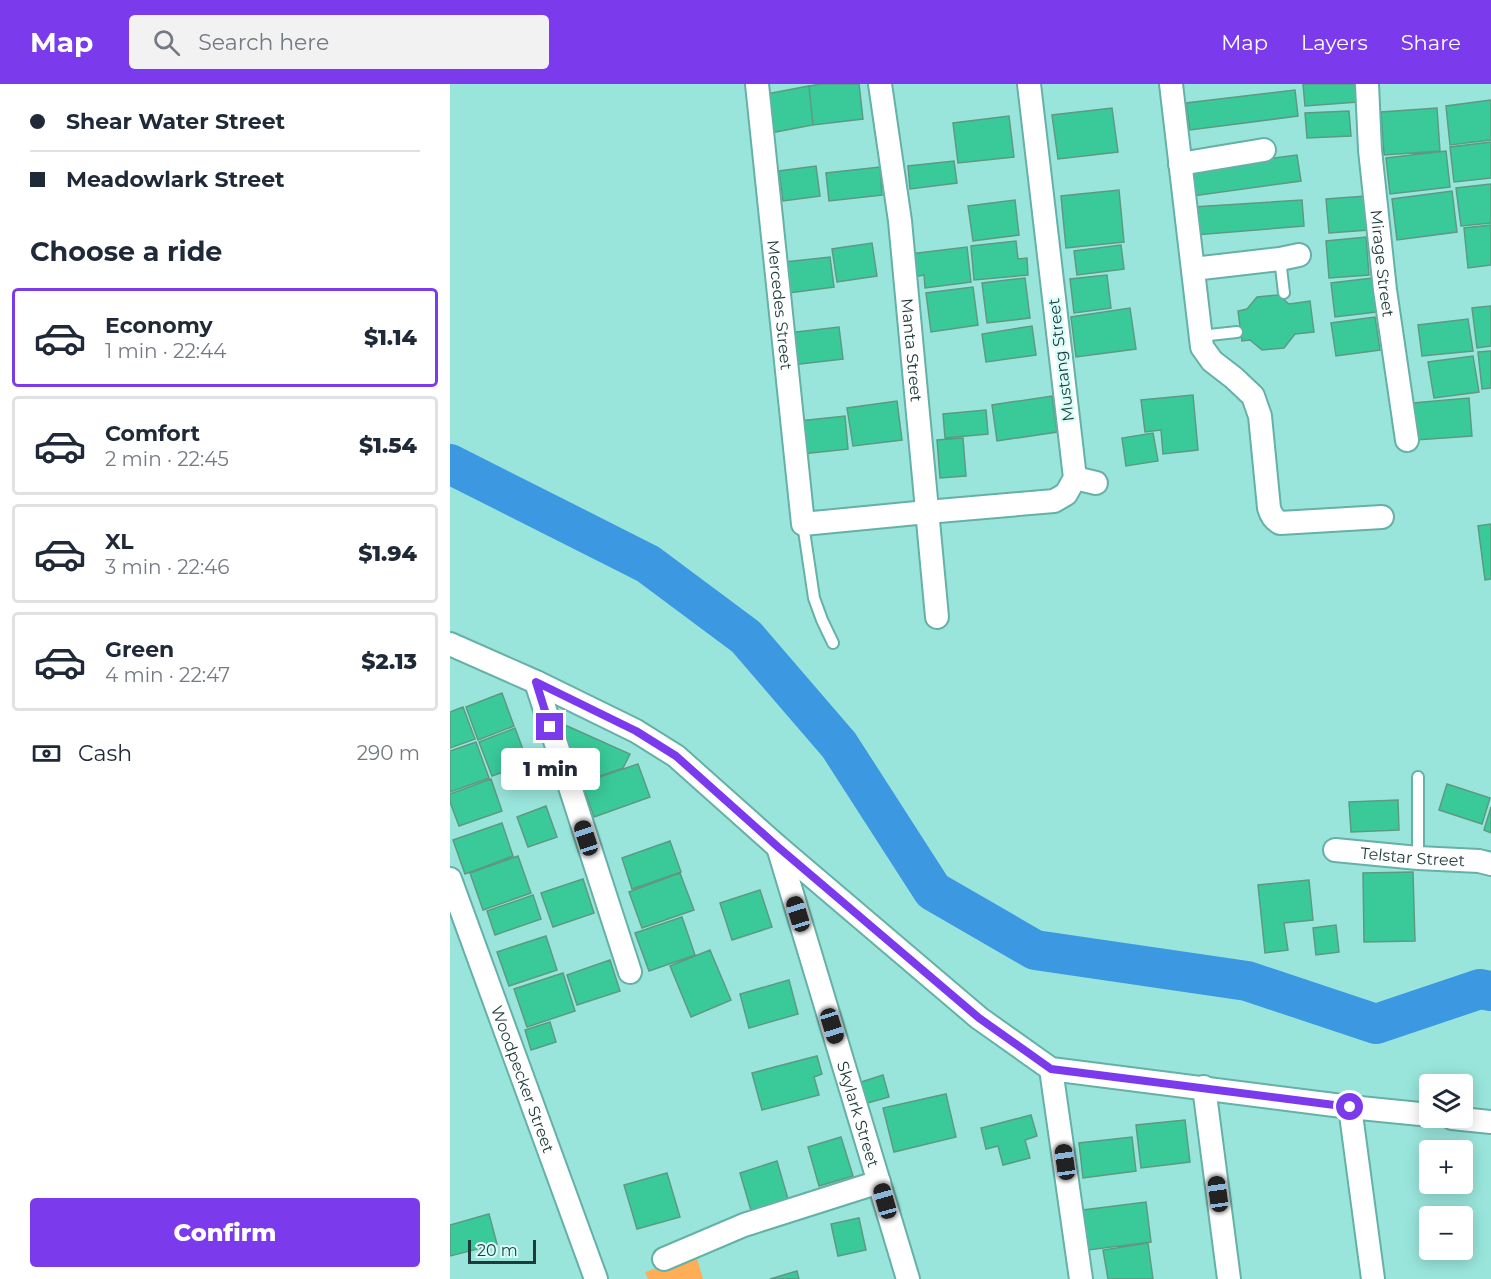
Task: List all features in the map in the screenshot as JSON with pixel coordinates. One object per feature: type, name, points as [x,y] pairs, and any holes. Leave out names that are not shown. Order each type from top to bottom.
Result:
[{"type":"street","name":"Mercedes Street","points":[[757,84],[802,524]]},
{"type":"street","name":"Manta Street","points":[[880,84],[900,221],[937,617]]},
{"type":"street","name":"Mustang Street","points":[[802,524],[1054,501],[1085,480],[1029,84]]},
{"type":"street","points":[[1171,84],[1200,336],[1203,347],[1212,361],[1253,396],[1260,416],[1271,515],[1280,523],[1382,517]]},
{"type":"street","name":"Mirage Street","points":[[1366,84],[1383,278],[1407,440]]},
{"type":"street","points":[[1180,164],[1264,150]]},
{"type":"street","points":[[1192,269],[1290,257]]},
{"type":"street","points":[[450,644],[536,682],[636,731],[676,756],[778,847],[979,1018],[1051,1069],[1419,1114]]},
{"type":"street","points":[[536,682],[630,972]]},
{"type":"street","name":"Skylark Street","points":[[778,847],[908,1279]]},
{"type":"street","name":"Telstar Street","points":[[1335,850],[1479,861],[1491,864]]},
{"type":"street","name":"Woodpecker Street","points":[[450,879],[596,1279]]},
{"type":"street","points":[[1051,1069],[1081,1279]]},
{"type":"street","points":[[1204,1087],[1229,1279]]},
{"type":"street","points":[[1350,1107],[1373,1279]]},
{"type":"street","points":[[1473,1120],[1491,1122]]},
{"type":"street","points":[[664,1259],[744,1225],[879,1182]]},
{"type":"lane","points":[[1284,293],[1290,257]]},
{"type":"lane","points":[[1200,336],[1237,332]]},
{"type":"lane","points":[[802,524],[814,598],[834,643]]},
{"type":"lane","points":[[1418,777],[1418,858]]},
{"type":"shaded area","points":[[696,1255],[703,1279],[648,1279],[645,1272]]},
{"type":"building","points":[[859,84],[863,119],[813,125],[809,86]]},
{"type":"building","points":[[1303,84],[1356,84],[1358,102],[1305,106]]},
{"type":"building","points":[[809,86],[813,125],[770,133],[766,94]]},
{"type":"building","points":[[1295,90],[1298,116],[1190,130],[1186,103]]},
{"type":"building","points":[[1491,100],[1491,140],[1450,145],[1446,106]]},
{"type":"building","points":[[1112,108],[1118,152],[1058,159],[1052,115]]},
{"type":"building","points":[[1437,108],[1440,151],[1384,155],[1381,112]]},
{"type":"building","points":[[1349,111],[1351,136],[1307,138],[1305,113]]},
{"type":"building","points":[[1009,116],[1014,157],[958,163],[953,123]]},
{"type":"building","points":[[1491,142],[1491,178],[1454,182],[1450,147]]},
{"type":"building","points":[[1446,151],[1450,187],[1390,194],[1386,158]]},
{"type":"building","points":[[1297,155],[1301,181],[1193,196],[1189,169]]},
{"type":"building","points":[[954,161],[957,183],[910,189],[908,166]]},
{"type":"building","points":[[816,166],[820,196],[783,201],[779,171]]},
{"type":"building","points":[[880,167],[882,195],[829,201],[826,173]]},
{"type":"building","points":[[1491,184],[1491,223],[1461,226],[1456,188]]},
{"type":"building","points":[[1119,190],[1124,242],[1066,248],[1061,196]]},
{"type":"building","points":[[1452,191],[1457,232],[1397,240],[1392,199]]},
{"type":"building","points":[[1366,196],[1369,230],[1329,233],[1326,199]]},
{"type":"building","points":[[1015,200],[1019,235],[973,241],[968,206]]},
{"type":"building","points":[[1302,200],[1304,226],[1195,235],[1193,207]]},
{"type":"building","points":[[1491,225],[1491,265],[1468,268],[1464,228]]},
{"type":"building","points":[[1366,237],[1369,275],[1329,278],[1326,241]]},
{"type":"building","points":[[1016,241],[1018,259],[1027,258],[1028,275],[974,280],[971,246]]},
{"type":"building","points":[[872,243],[877,276],[837,282],[832,249]]},
{"type":"building","points":[[1121,245],[1124,269],[1077,275],[1074,251]]},
{"type":"building","points":[[967,247],[971,282],[925,288],[924,275],[913,277],[910,254]]},
{"type":"building","points":[[830,257],[834,287],[789,293],[785,262]]},
{"type":"building","points":[[1107,275],[1111,308],[1074,313],[1070,279]]},
{"type":"building","points":[[1025,278],[1030,318],[987,323],[982,283]]},
{"type":"building","points":[[1372,278],[1376,312],[1335,317],[1331,283]]},
{"type":"building","points":[[973,287],[978,325],[931,332],[926,293]]},
{"type":"building","points":[[1278,295],[1289,304],[1310,301],[1314,332],[1295,334],[1284,348],[1262,350],[1250,340],[1242,341],[1238,311],[1247,309],[1257,297]]},
{"type":"building","points":[[1491,306],[1491,346],[1477,348],[1472,308]]},
{"type":"building","points":[[1130,308],[1136,349],[1076,357],[1071,317]]},
{"type":"building","points":[[1375,317],[1380,350],[1336,356],[1331,323]]},
{"type":"building","points":[[1468,319],[1473,351],[1422,356],[1418,325]]},
{"type":"building","points":[[1032,326],[1036,355],[986,362],[982,334]]},
{"type":"building","points":[[839,327],[843,359],[792,365],[788,333]]},
{"type":"building","points":[[1491,351],[1491,388],[1482,389],[1478,352]]},
{"type":"building","points":[[1473,356],[1479,392],[1434,398],[1428,362]]},
{"type":"building","points":[[1193,395],[1198,450],[1163,454],[1161,430],[1145,432],[1141,400]]},
{"type":"building","points":[[1052,396],[1057,432],[997,441],[992,405]]},
{"type":"building","points":[[1469,398],[1472,436],[1416,440],[1413,403]]},
{"type":"building","points":[[897,401],[902,440],[853,446],[847,408]]},
{"type":"building","points":[[986,410],[988,434],[945,438],[943,414]]},
{"type":"building","points":[[845,416],[848,449],[802,454],[799,421]]},
{"type":"building","points":[[1153,433],[1158,461],[1126,466],[1122,438]]},
{"type":"building","points":[[963,438],[966,476],[940,478],[937,440]]},
{"type":"building","points":[[1491,524],[1491,579],[1485,580],[1478,526]]},
{"type":"building","points":[[502,693],[514,726],[478,740],[466,707]]},
{"type":"building","points":[[463,707],[475,739],[450,748],[450,712]]},
{"type":"building","points":[[565,725],[630,754],[623,768],[576,784],[556,728]]},
{"type":"building","points":[[515,728],[528,763],[492,776],[479,742]]},
{"type":"building","points":[[476,742],[489,778],[450,792],[450,751]]},
{"type":"building","points":[[638,764],[650,797],[594,817],[582,783]]},
{"type":"building","points":[[491,779],[502,811],[459,826],[450,802],[450,794]]},
{"type":"building","points":[[1447,784],[1490,798],[1482,824],[1439,810]]},
{"type":"building","points":[[1398,800],[1399,830],[1351,832],[1349,802]]},
{"type":"building","points":[[546,806],[557,837],[528,847],[517,817]]},
{"type":"building","points":[[1491,807],[1491,833],[1484,830]]},
{"type":"building","points":[[502,823],[513,856],[465,874],[453,840]]},
{"type":"building","points":[[670,841],[681,872],[632,889],[622,858]]},
{"type":"building","points":[[518,856],[531,893],[483,910],[470,873]]},
{"type":"building","points":[[1413,872],[1415,941],[1364,942],[1363,873]]},
{"type":"building","points":[[680,873],[694,910],[642,928],[629,892]]},
{"type":"building","points":[[583,879],[594,913],[553,927],[541,893]]},
{"type":"building","points":[[1309,880],[1313,920],[1284,923],[1288,950],[1265,953],[1258,885]]},
{"type":"building","points":[[760,890],[772,927],[732,940],[720,903]]},
{"type":"building","points":[[533,895],[541,919],[495,935],[487,911]]},
{"type":"building","points":[[682,917],[695,955],[649,971],[635,933]]},
{"type":"building","points":[[1336,925],[1339,952],[1316,955],[1313,928]]},
{"type":"building","points":[[546,936],[557,970],[509,986],[497,952]]},
{"type":"building","points":[[710,950],[731,1000],[691,1017],[670,966]]},
{"type":"building","points":[[610,960],[620,991],[577,1005],[567,975]]},
{"type":"building","points":[[563,973],[575,1011],[527,1027],[514,989]]},
{"type":"building","points":[[789,980],[798,1014],[749,1028],[740,994]]},
{"type":"building","points":[[550,1022],[556,1042],[531,1050],[525,1030]]},
{"type":"building","points":[[817,1056],[822,1074],[814,1077],[819,1095],[762,1110],[752,1073]]},
{"type":"building","points":[[883,1075],[889,1097],[864,1104],[858,1083]]},
{"type":"building","points":[[946,1094],[956,1137],[894,1152],[883,1108]]},
{"type":"building","points":[[1031,1115],[1037,1136],[1025,1140],[1030,1158],[1003,1165],[998,1146],[986,1149],[981,1128]]},
{"type":"building","points":[[1185,1120],[1190,1162],[1141,1168],[1136,1125]]},
{"type":"building","points":[[841,1137],[853,1176],[819,1186],[808,1147]]},
{"type":"building","points":[[1132,1137],[1136,1171],[1083,1178],[1079,1143]]},
{"type":"building","points":[[777,1161],[792,1213],[755,1224],[740,1173]]},
{"type":"building","points":[[667,1173],[680,1217],[637,1229],[624,1185]]},
{"type":"building","points":[[1146,1202],[1151,1242],[1088,1250],[1083,1210]]},
{"type":"building","points":[[489,1214],[497,1244],[450,1256],[450,1225]]},
{"type":"building","points":[[859,1218],[866,1250],[838,1256],[831,1224]]},
{"type":"building","points":[[1148,1243],[1153,1279],[1108,1279],[1103,1250]]},
{"type":"building","points":[[797,1271],[799,1279],[770,1279]]},
{"type":"waterway","points":[[450,464],[648,564],[746,637],[839,745],[933,891],[1035,950],[1247,981],[1376,1024],[1480,989],[1491,991]]},
{"type":"route","points":[[550,727],[536,682],[636,731],[676,756],[778,847],[979,1018],[1051,1069],[1350,1107]]}]
